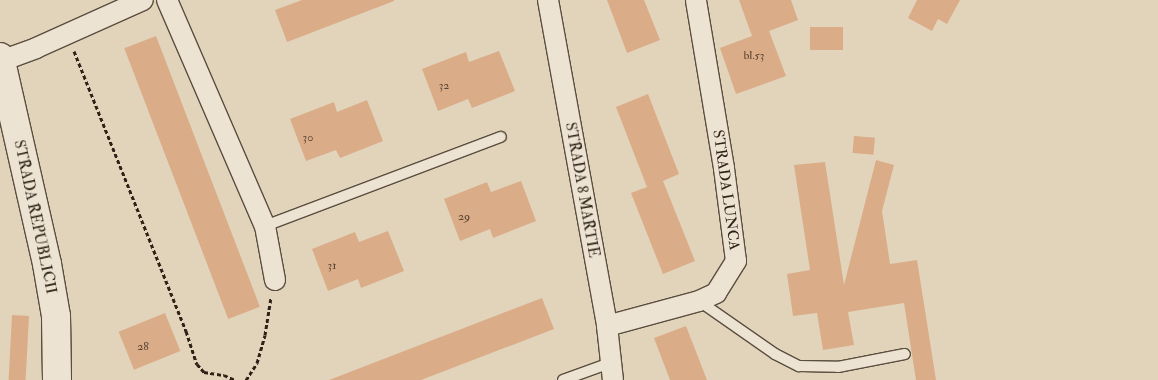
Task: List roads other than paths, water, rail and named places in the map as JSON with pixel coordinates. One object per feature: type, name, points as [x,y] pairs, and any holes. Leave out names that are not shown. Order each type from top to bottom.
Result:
[{"type":"main road","name":"STRADA REPUBLICII","points":[[0,59],[47,264],[56,316],[57,380]]},
{"type":"street","points":[[0,59],[67,34],[143,0]]},
{"type":"street","points":[[167,0],[265,226],[275,280]]},
{"type":"street","name":"STRADA 8 MARTIE","points":[[548,0],[607,326],[612,372]]},
{"type":"street","name":"STRADA LUNCA","points":[[607,326],[698,301],[716,293],[736,261],[724,168],[696,0]]},
{"type":"lane","points":[[265,226],[501,137]]},
{"type":"lane","points":[[698,301],[775,354],[799,366],[838,367],[904,354]]},
{"type":"lane","points":[[564,380],[612,372]]}]
